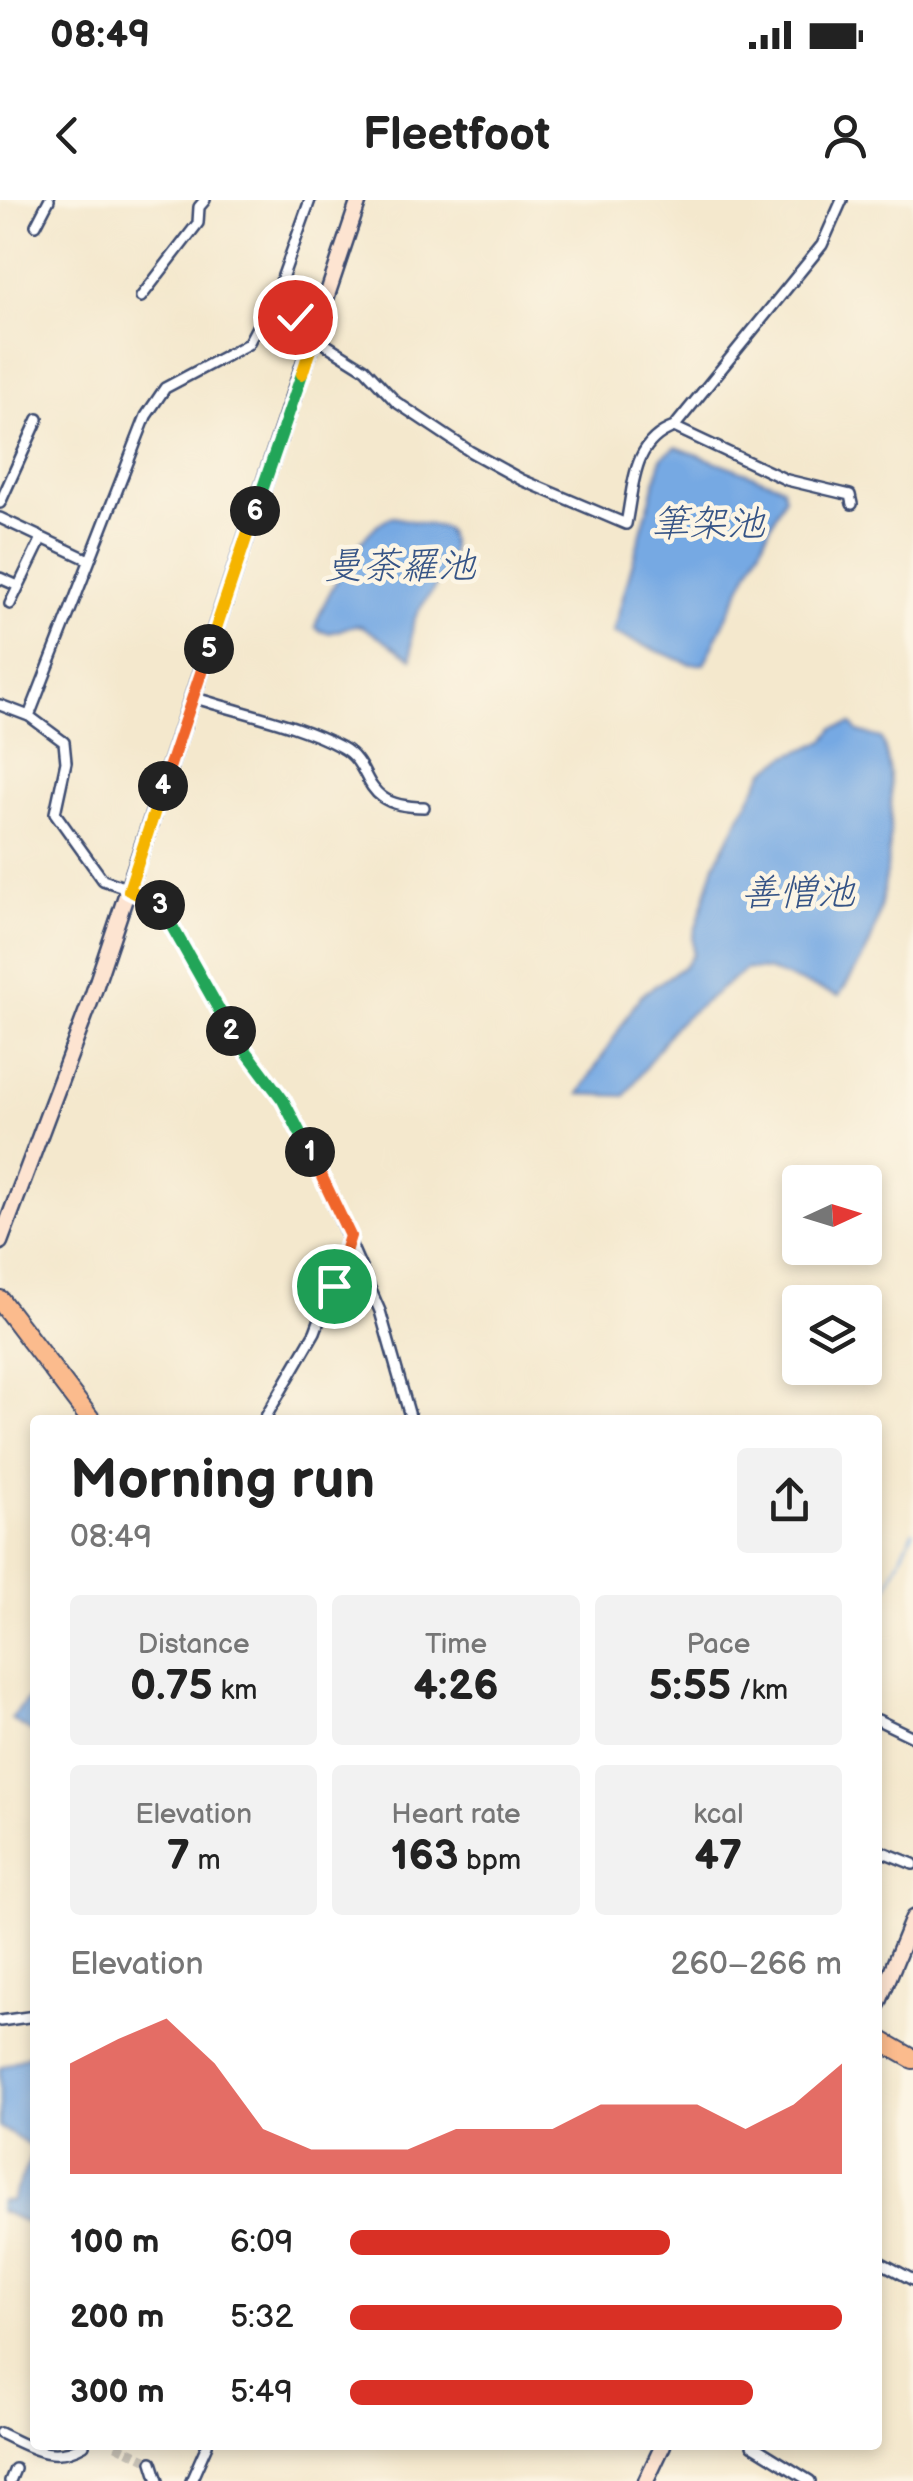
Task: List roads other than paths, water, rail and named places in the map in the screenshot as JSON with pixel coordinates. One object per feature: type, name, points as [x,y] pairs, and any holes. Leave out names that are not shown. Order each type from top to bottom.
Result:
[{"type":"highway","points":[[0,1300],[87,1415]]},
{"type":"highway","points":[[882,2042],[913,2059]]},
{"type":"street","points":[[36,225],[49,200]]},
{"type":"street","points":[[142,297],[198,224],[199,207],[205,200]]},
{"type":"street","points":[[29,716],[146,416],[161,393],[199,368],[242,349],[270,306],[310,200]]},
{"type":"street","points":[[0,1242],[129,890],[359,200]]},
{"type":"street","points":[[270,306],[295,317],[314,337],[365,369],[396,402],[471,452],[522,480],[626,524],[642,448],[654,434],[674,428],[822,245],[842,200]]},
{"type":"street","points":[[0,504],[38,418]]},
{"type":"street","points":[[674,428],[787,480],[850,495],[852,504]]},
{"type":"street","points":[[0,518],[88,560]]},
{"type":"street","points":[[10,604],[42,538]]},
{"type":"street","points":[[0,578],[18,586]]},
{"type":"street","points":[[193,697],[342,747],[382,797],[403,806],[424,806]]},
{"type":"street","points":[[0,705],[29,716],[64,742],[66,762],[55,813],[103,880],[146,895],[162,908],[226,1024],[291,1113],[350,1236],[380,1312],[410,1415]]},
{"type":"street","points":[[267,1415],[315,1332],[350,1236]]},
{"type":"street","points":[[882,1722],[913,1737]]},
{"type":"street","points":[[882,1852],[913,1864]]},
{"type":"street","points":[[882,1994],[913,1918]]},
{"type":"street","points":[[0,2022],[30,2017]]},
{"type":"street","points":[[882,2263],[913,2280]]},
{"type":"street","points":[[0,2433],[30,2446]]},
{"type":"street","points":[[38,2450],[65,2456],[75,2450]]},
{"type":"street","points":[[191,2481],[205,2450]]},
{"type":"street","points":[[646,2481],[660,2450]]},
{"type":"street","points":[[760,2450],[810,2481]]},
{"type":"street","points":[[152,2462],[158,2481]]},
{"type":"street","points":[[10,2481],[16,2469]]},
{"type":"water","name":"筆架池","points":[[676,447],[782,486],[785,496],[704,664],[690,664],[613,633],[662,457]]},
{"type":"water","name":"曼荼羅池","points":[[393,517],[445,528],[450,542],[448,566],[414,620],[412,659],[362,626],[327,633],[315,627],[336,581],[359,546],[382,521]]},
{"type":"water","name":"善憎池","points":[[852,724],[858,732],[881,738],[887,758],[891,813],[886,875],[874,930],[864,956],[839,996],[767,970],[746,969],[675,1025],[625,1096],[579,1094],[640,996],[683,967],[693,955],[693,938],[715,864],[764,772],[787,756],[825,741],[834,728]]},
{"type":"water","points":[[30,1697],[30,1731],[11,1719]]},
{"type":"water","points":[[30,2054],[30,2146],[0,2127],[0,2068]]},
{"type":"water","points":[[30,2159],[30,2224],[0,2211],[0,2201],[11,2201]]},
{"type":"waterway","points":[[882,1598],[913,1531]]},
{"type":"tunnel","points":[[127,2450],[152,2462]]}]
